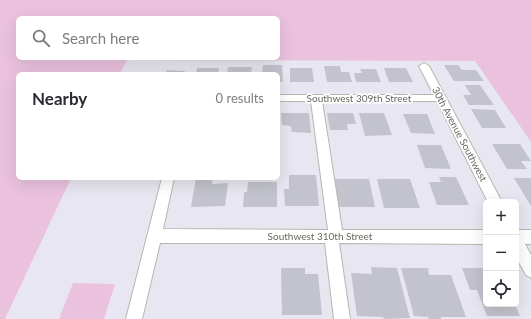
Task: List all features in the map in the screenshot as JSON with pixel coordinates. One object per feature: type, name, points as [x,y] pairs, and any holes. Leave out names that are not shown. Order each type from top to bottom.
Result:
[{"type":"street","name":"30th Avenue Southwest","points":[[424,66],[493,199]]},
{"type":"street","name":"Southwest 309th Street","points":[[280,98],[441,98]]},
{"type":"street","points":[[316,98],[334,236],[342,319]]},
{"type":"street","points":[[134,319],[168,180]]},
{"type":"street","name":"Southwest 310th Street","points":[[155,236],[483,237]]},
{"type":"street","points":[[519,237],[531,237]]},
{"type":"street","points":[[519,248],[531,270]]},
{"type":"shaded area","points":[[0,0],[531,0],[531,142],[475,61],[127,60],[121,72],[16,72],[16,180],[70,180],[5,319],[0,319]]},
{"type":"shaded area","points":[[73,283],[115,284],[104,319],[59,319]]},
{"type":"building","points":[[263,65],[282,65],[283,82],[280,82],[280,72],[262,72]]},
{"type":"building","points":[[444,65],[458,65],[462,70],[476,70],[484,81],[454,81]]},
{"type":"building","points":[[324,66],[340,66],[341,72],[349,72],[352,82],[327,82]]},
{"type":"building","points":[[228,67],[252,67],[251,72],[227,72]]},
{"type":"building","points":[[197,68],[219,68],[218,72],[196,72]]},
{"type":"building","points":[[290,68],[312,68],[314,82],[290,82]]},
{"type":"building","points":[[384,68],[406,68],[413,82],[389,82]]},
{"type":"building","points":[[360,69],[376,69],[381,82],[356,82],[354,73],[362,73]]},
{"type":"building","points":[[167,70],[185,71],[185,72],[166,72]]},
{"type":"building","points":[[465,85],[480,85],[494,105],[469,105],[463,95],[471,95]]},
{"type":"building","points":[[471,109],[495,110],[506,128],[482,128]]},
{"type":"building","points":[[281,113],[309,113],[311,133],[292,132],[291,126],[282,125]]},
{"type":"building","points":[[327,113],[353,113],[356,124],[347,124],[348,130],[330,130]]},
{"type":"building","points":[[359,113],[384,113],[392,135],[365,136]]},
{"type":"building","points":[[403,114],[427,114],[435,134],[411,133]]},
{"type":"building","points":[[492,144],[520,144],[531,161],[521,161],[527,169],[507,169]]},
{"type":"building","points":[[417,145],[441,145],[451,169],[425,168]]},
{"type":"building","points":[[289,175],[316,175],[319,206],[285,206],[284,189],[289,189]]},
{"type":"building","points":[[439,177],[456,177],[469,205],[437,205],[429,182],[441,182]]},
{"type":"building","points":[[514,178],[531,178],[531,206]]},
{"type":"building","points":[[335,179],[369,179],[375,207],[339,207]]},
{"type":"building","points":[[377,179],[410,179],[420,208],[384,208]]},
{"type":"building","points":[[196,180],[213,180],[212,184],[228,183],[225,206],[191,207]]},
{"type":"building","points":[[248,182],[277,182],[277,207],[243,207],[244,192],[247,192]]},
{"type":"building","points":[[371,267],[397,268],[410,318],[384,319],[383,317],[357,316],[351,273],[372,274]]},
{"type":"building","points":[[281,268],[305,268],[305,274],[318,274],[322,315],[282,315]]},
{"type":"building","points":[[401,268],[428,268],[429,275],[451,275],[466,317],[441,317],[441,319],[429,319],[428,317],[414,316]]},
{"type":"building","points":[[462,268],[483,268],[483,306],[477,290],[470,290]]},
{"type":"building","points":[[484,307],[516,307],[520,316],[487,316]]}]
